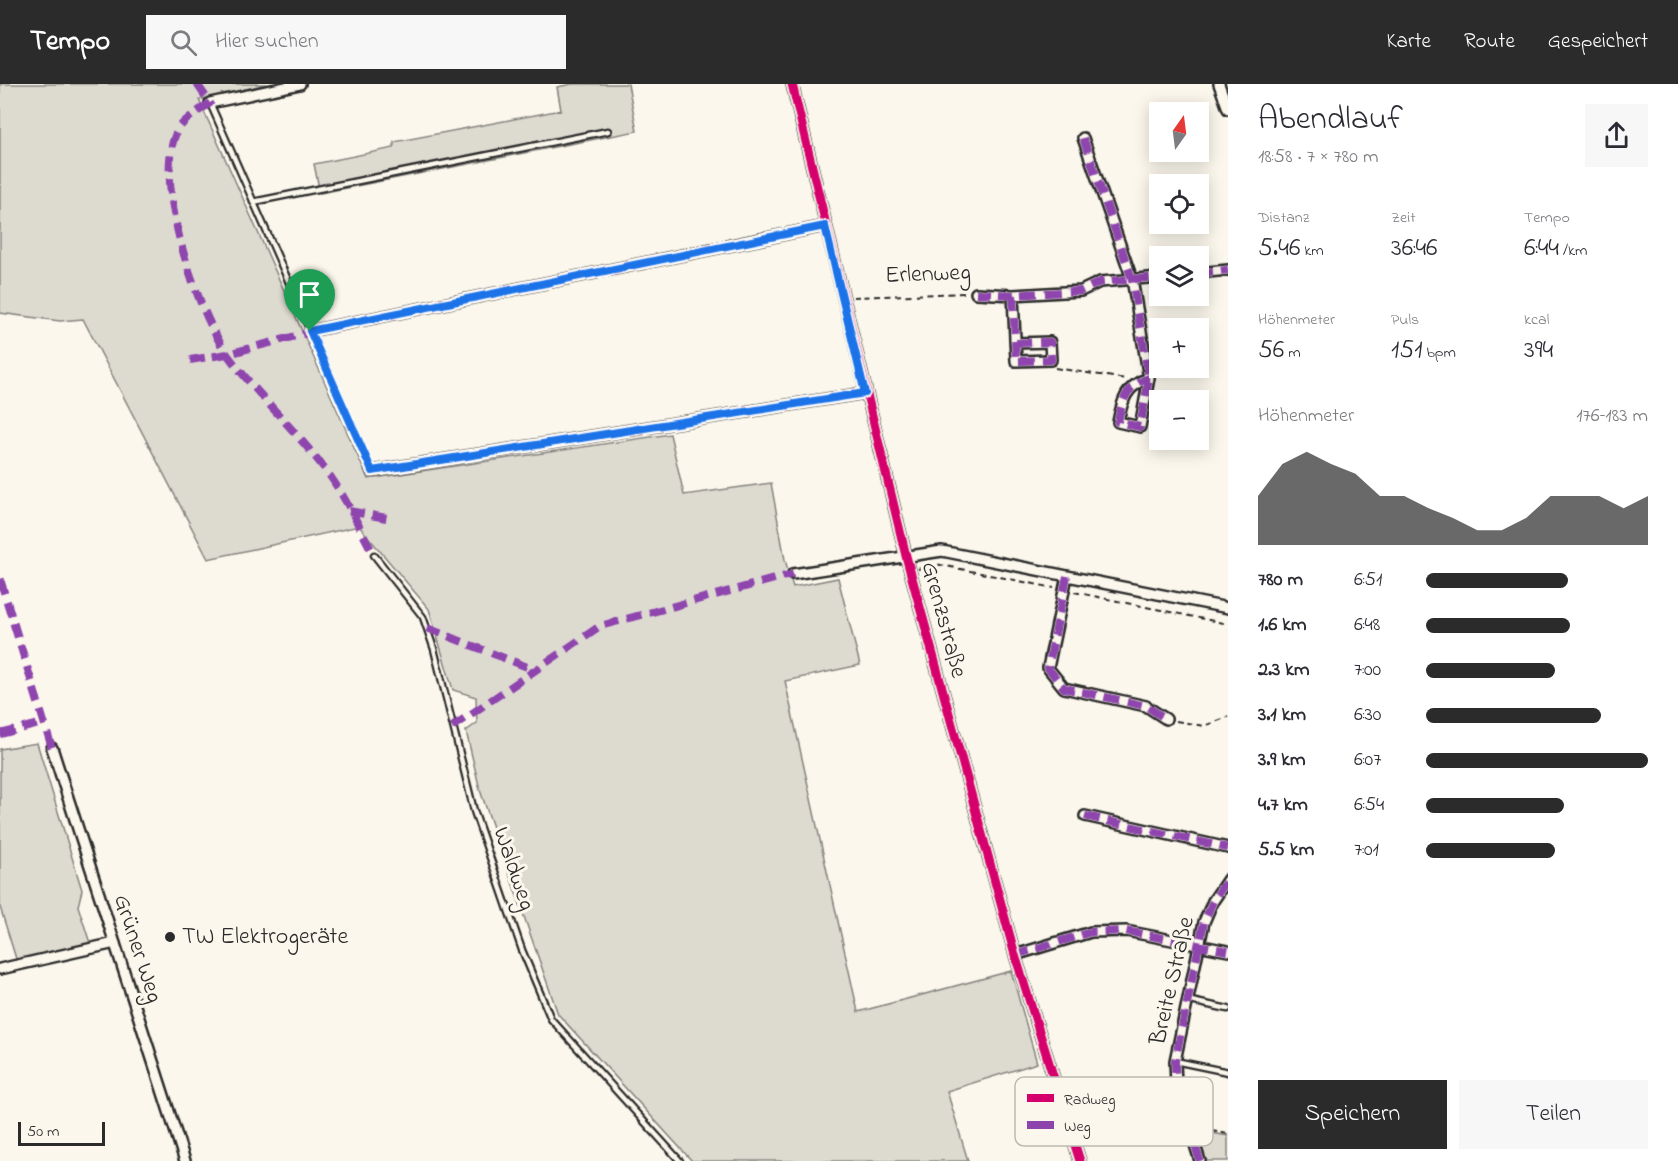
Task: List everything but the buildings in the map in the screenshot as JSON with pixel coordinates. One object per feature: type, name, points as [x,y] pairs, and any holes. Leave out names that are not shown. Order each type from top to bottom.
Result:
[{"type":"street","points":[[210,103],[300,84]]},
{"type":"street","name":"Grenzstraße","points":[[792,84],[906,556],[1015,955],[1053,1077]]},
{"type":"street","points":[[1219,84],[1228,109]]},
{"type":"street","points":[[1083,138],[1132,279],[1146,379],[1140,427],[1118,422],[1123,397],[1146,379]]},
{"type":"street","points":[[310,331],[825,226]]},
{"type":"street","points":[[1209,272],[1228,270]]},
{"type":"street","name":"Erlenweg","points":[[976,293],[1013,295],[1081,291],[1100,282],[1149,278]]},
{"type":"street","points":[[1013,295],[1016,361],[1051,360],[1050,342],[1016,343]]},
{"type":"street","points":[[372,471],[865,393]]},
{"type":"street","points":[[794,574],[906,556],[949,552],[1228,608]]},
{"type":"street","points":[[1067,576],[1048,668],[1057,682],[1065,688],[1146,706],[1166,718]]},
{"type":"street","name":"Grüner Weg","points":[[52,748],[185,1161]]},
{"type":"street","points":[[1085,816],[1228,848]]},
{"type":"street","name":"Breite Straße","points":[[1176,1077],[1175,1061],[1198,944],[1213,901],[1228,879]]},
{"type":"street","points":[[1015,955],[1091,933],[1126,931],[1228,951]]},
{"type":"street","points":[[0,969],[115,943]]},
{"type":"street","name":"Grenzstraße","points":[[1075,1146],[1080,1161]]},
{"type":"street","name":"Breite Straße","points":[[1195,1146],[1200,1161]]},
{"type":"lane","points":[[210,103],[372,471]]},
{"type":"lane","points":[[253,202],[608,131]]},
{"type":"lane","name":"Waldweg","points":[[374,555],[423,617],[434,649],[474,811],[522,950],[551,1019],[680,1161]]},
{"type":"lane","points":[[1186,1000],[1228,1009]]},
{"type":"lane","name":"Breite Straße","points":[[1175,1061],[1228,1072]]},
{"type":"path","points":[[1051,360],[1055,369],[1097,376],[1146,379]]},
{"type":"path","points":[[1166,718],[1204,726],[1228,717]]},
{"type":"path","points":[[1213,1131],[1228,1134]]},
{"type":"shaded area","points":[[0,84],[267,84],[199,100],[368,479],[670,434],[684,495],[771,483],[785,560],[793,587],[838,578],[860,665],[785,681],[858,1012],[1011,971],[1037,1063],[947,1091],[968,1161],[692,1161],[558,1014],[480,790],[466,731],[477,723],[476,697],[453,690],[429,609],[359,526],[208,559],[83,319],[60,321],[0,313]]},
{"type":"shaded area","points":[[572,84],[628,84],[637,131],[320,193],[314,164],[394,148],[394,142],[561,110],[557,87]]},
{"type":"shaded area","points":[[37,743],[82,890],[78,906],[90,943],[17,962],[0,907],[0,749]]},
{"type":"shaded area","points":[[1213,1133],[1228,1136],[1228,1161],[1205,1161],[1200,1146],[1213,1146]]},
{"type":"marked path","points":[[197,84],[210,103],[191,116],[176,133],[170,155],[170,183],[174,214],[182,246],[203,308],[227,354],[330,476],[374,555]]},
{"type":"marked path","points":[[1083,138],[1132,279],[1149,378]]},
{"type":"marked path","points":[[1209,272],[1228,270]]},
{"type":"marked path","points":[[976,293],[1013,295],[1081,291],[1100,282],[1149,278]]},
{"type":"marked path","points":[[1013,295],[1016,361],[1051,360],[1050,342],[1016,343]]},
{"type":"marked path","points":[[190,360],[228,354],[311,332]]},
{"type":"marked path","points":[[1149,378],[1140,427],[1118,422],[1121,407],[1130,389],[1149,378]]},
{"type":"marked path","points":[[349,511],[392,519]]},
{"type":"marked path","points":[[452,727],[600,626],[793,574]]},
{"type":"marked path","points":[[1067,576],[1048,668],[1064,688],[1146,706],[1166,719]]},
{"type":"marked path","points":[[0,579],[52,748]]},
{"type":"marked path","points":[[427,628],[535,670]]},
{"type":"marked path","points":[[0,734],[43,723]]},
{"type":"marked path","points":[[1085,816],[1228,848]]},
{"type":"marked path","points":[[1176,1077],[1175,1061],[1204,922],[1213,901],[1228,879]]},
{"type":"marked path","points":[[1015,955],[1091,932],[1126,931],[1228,951]]},
{"type":"marked path","points":[[1195,1146],[1200,1161]]},
{"type":"cycle path","points":[[792,84],[906,556],[1015,955],[1053,1077]]},
{"type":"cycle path","points":[[310,331],[825,226]]},
{"type":"cycle path","points":[[372,471],[865,393]]},
{"type":"cycle path","points":[[1075,1146],[1080,1161]]},
{"type":"place","name":"TW Elektrogeräte","points":[[170,937]]},
{"type":"route","points":[[825,226],[865,393],[372,471],[310,331],[825,226]]}]
